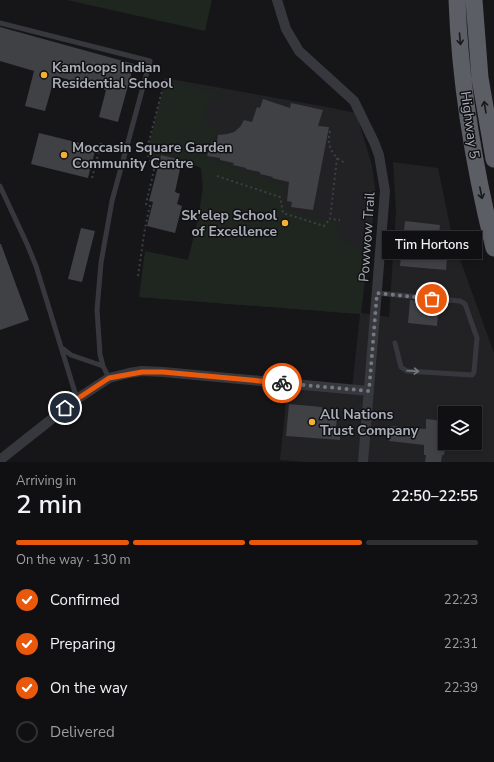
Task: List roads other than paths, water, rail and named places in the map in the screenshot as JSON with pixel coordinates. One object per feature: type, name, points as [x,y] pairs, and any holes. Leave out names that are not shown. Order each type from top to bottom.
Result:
[{"type":"highway","name":"Highway 5","points":[[458,0],[464,80],[474,154],[484,209],[494,248]]},
{"type":"highway","name":"Highway 5","points":[[474,0],[480,78],[494,159]]},
{"type":"street","name":"Powwow Trail","points":[[277,0],[286,29],[299,51],[354,100],[374,142],[385,191],[363,462]]},
{"type":"street","points":[[0,460],[77,399],[109,378],[142,372],[163,372],[369,391]]},
{"type":"lane","points":[[0,23],[150,62],[112,201],[101,263],[97,310],[100,354],[103,366],[109,378]]},
{"type":"lane","points":[[0,186],[36,266],[77,399]]},
{"type":"lane","points":[[377,293],[460,301],[465,304],[477,338],[474,372],[472,375],[407,371],[401,367],[395,343]]},
{"type":"lane","points":[[61,348],[71,356],[103,366]]},
{"type":"place","name":"Kamloops Indian Residential School","points":[[44,75]]},
{"type":"place","name":"Moccasin Square Garden Community Centre","points":[[64,155]]},
{"type":"place","name":"Sk'elep School of Excellence","points":[[285,223]]},
{"type":"place","name":"Tim Hortons","points":[[432,299]]},
{"type":"place","name":"All Nations Trust Company","points":[[312,422]]}]
